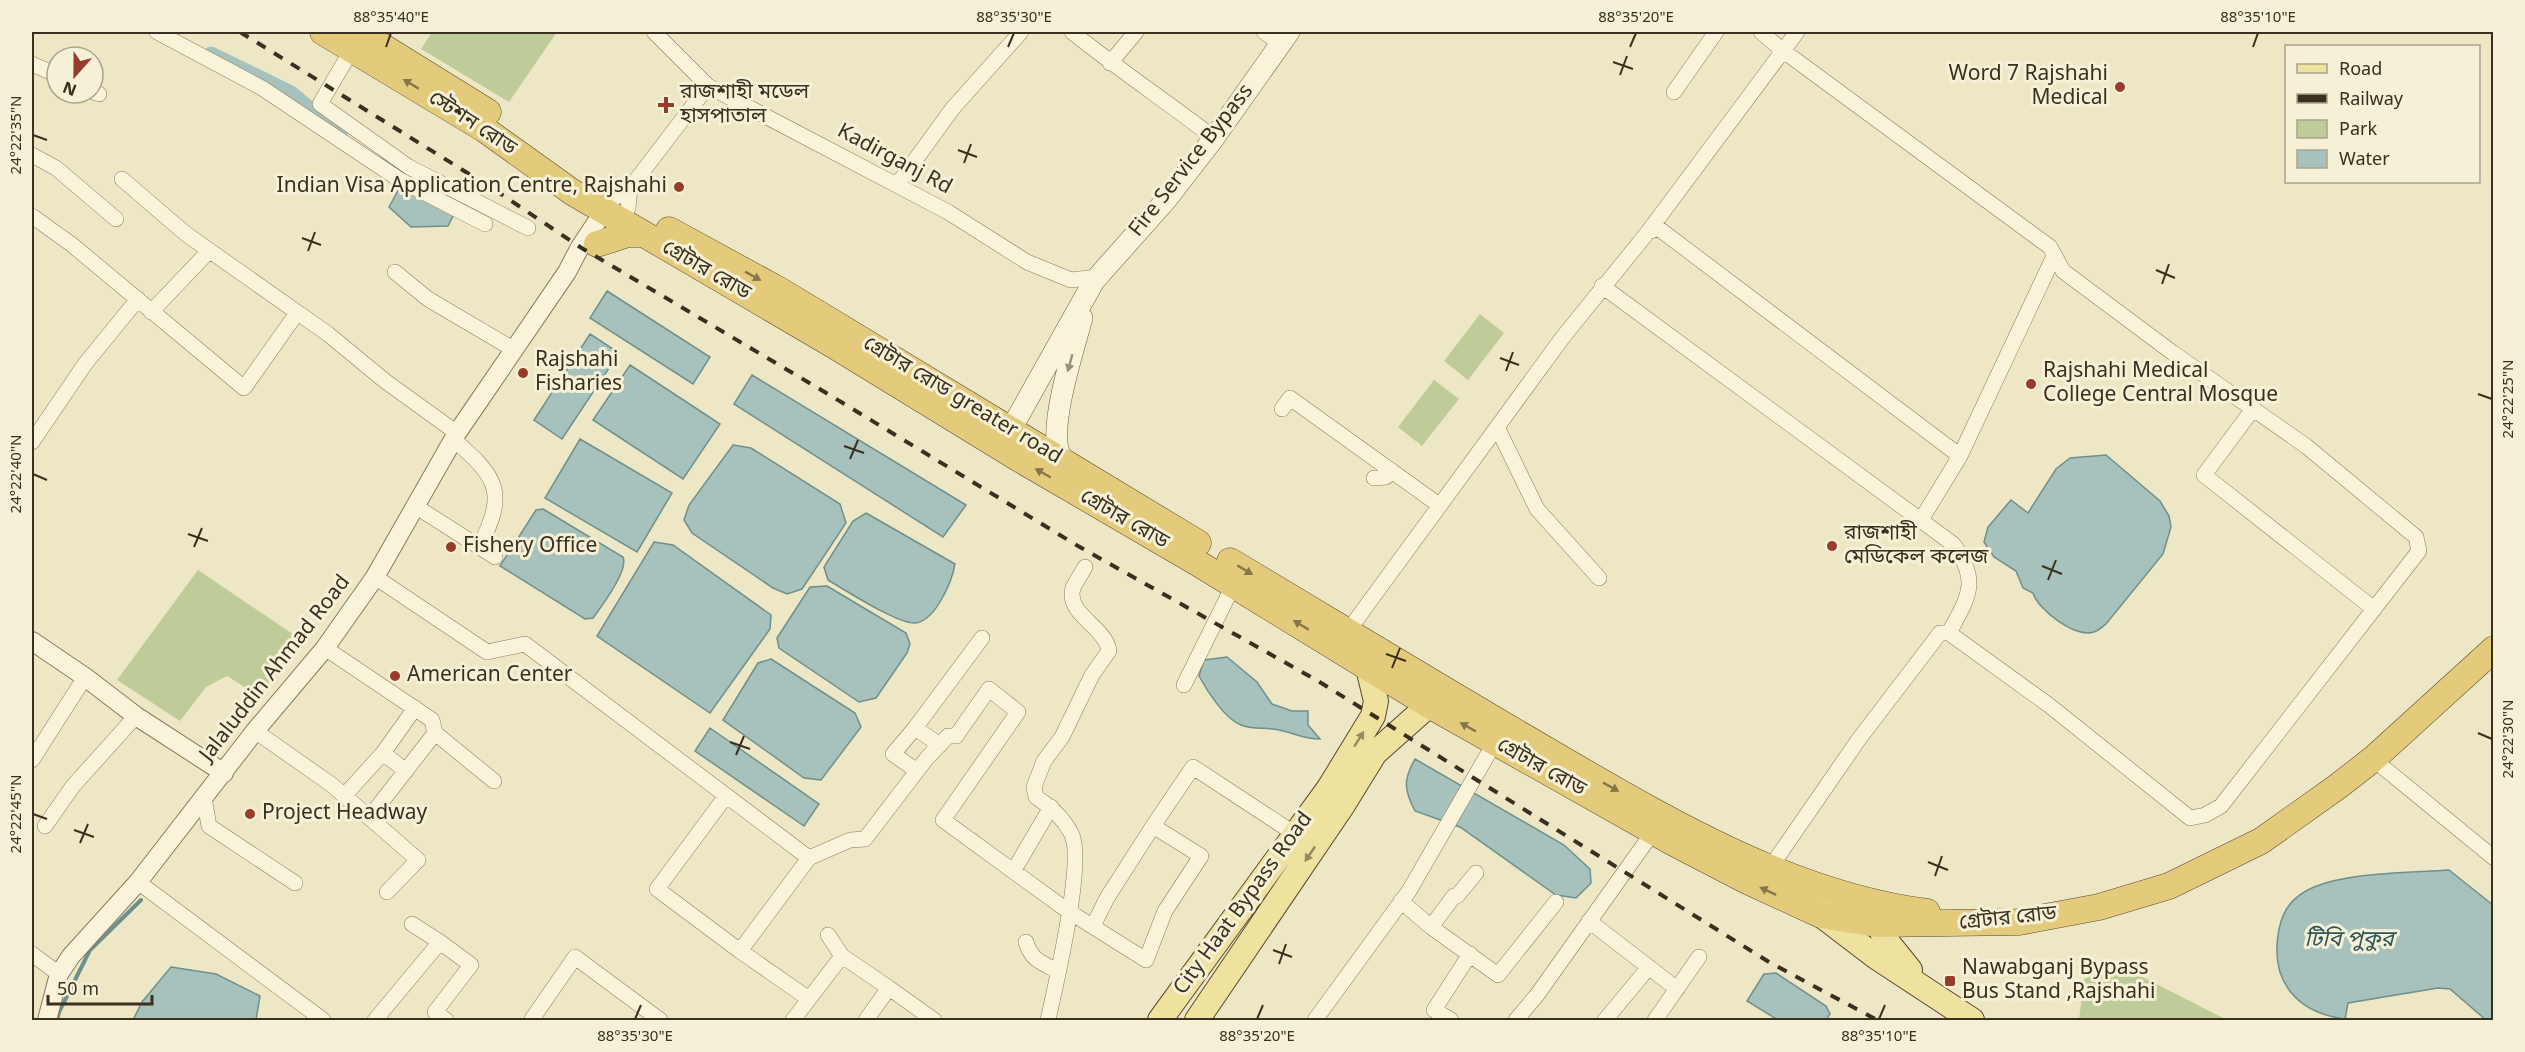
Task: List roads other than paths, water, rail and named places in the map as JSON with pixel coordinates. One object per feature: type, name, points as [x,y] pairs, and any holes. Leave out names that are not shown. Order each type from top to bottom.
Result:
[{"type":"highway","name":"স্টেশন রোড","points":[[323,32],[356,40],[484,129],[612,204]]},
{"type":"highway","name":"গ্রেটার রোড","points":[[612,204],[642,234],[1234,584],[1367,664],[1429,705],[1653,831],[1747,881],[1821,915],[1877,924],[2019,922],[2099,907],[2169,886],[2261,841],[2373,759],[2493,635]]},
{"type":"highway","points":[[612,204],[590,219],[592,241],[627,234],[642,234]]},
{"type":"highway","name":"গ্রেটার রোড greater road","points":[[612,204],[779,290],[1066,464],[1601,782],[1680,825],[1770,868],[1832,889]]},
{"type":"highway","name":"গ্রেটার রোড","points":[[1832,889],[1901,908],[1935,913],[2002,911],[2089,897],[2155,879],[2248,835],[2327,782],[2493,649]]},
{"type":"main road","name":"Fire Service Bypass","points":[[1011,429],[1094,281],[1166,200],[1214,138],[1278,36]]},
{"type":"main road","name":"Fire Service Bypass","points":[[1066,464],[1058,444],[1060,410],[1066,378],[1094,281]]},
{"type":"main road","points":[[1336,797],[1373,716],[1376,701],[1367,664]]},
{"type":"main road","points":[[1336,797],[1382,744],[1429,705]]},
{"type":"main road","name":"City Haat Bypass Road","points":[[1160,1020],[1295,834],[1336,797]]},
{"type":"main road","name":"City Haat Bypass Road","points":[[1197,1020],[1336,797]]},
{"type":"main road","points":[[1832,889],[1822,901],[1821,915],[1848,936],[1972,1020]]},
{"type":"main road","points":[[1865,899],[1870,905],[1877,924],[1899,958],[1939,999]]},
{"type":"street","points":[[157,32],[262,88],[363,146],[485,224]]},
{"type":"street","name":"Kadirganj Rd","points":[[654,32],[708,86],[948,212],[1026,262],[1071,280],[1094,281]]},
{"type":"street","points":[[897,185],[953,108],[1021,32]]},
{"type":"street","points":[[1072,32],[1110,63],[1138,80],[1214,138]]},
{"type":"street","points":[[1110,63],[1136,32]]},
{"type":"street","points":[[1674,92],[1716,32]]},
{"type":"street","points":[[1761,32],[1782,50],[2050,247],[2063,271],[2173,353],[2306,446],[2416,537],[2419,551],[2221,806],[2205,815],[2190,818],[2050,706],[1949,633],[1940,633],[1879,712],[1770,868]]},
{"type":"street","points":[[1348,631],[1602,286],[1648,232],[1797,32]]},
{"type":"street","points":[[356,40],[320,104],[363,146]]},
{"type":"street","points":[[612,204],[708,86]]},
{"type":"street","points":[[32,155],[56,168],[116,219]]},
{"type":"street","points":[[404,173],[528,228]]},
{"type":"street","points":[[122,179],[186,234],[297,313],[455,436],[484,467],[496,493],[496,510],[479,547]]},
{"type":"street","name":"Jalaluddin Ahmad Road","points":[[47,1020],[59,974],[72,956],[138,882],[255,731],[325,648],[375,577],[455,436],[567,272],[592,241],[612,204]]},
{"type":"street","points":[[32,216],[71,244],[244,388],[297,313]]},
{"type":"street","points":[[1648,232],[1658,228],[1960,456]]},
{"type":"street","points":[[151,312],[209,251]]},
{"type":"street","points":[[1921,520],[1960,456],[2054,256]]},
{"type":"street","points":[[395,272],[428,299],[513,349]]},
{"type":"street","points":[[1602,286],[1953,544],[1968,566],[1970,576],[1968,592],[1949,633]]},
{"type":"street","points":[[32,442],[85,364],[138,299]]},
{"type":"street","points":[[1281,409],[1290,398],[1440,505]]},
{"type":"street","points":[[2253,409],[2204,475],[2374,609]]},
{"type":"street","points":[[1497,427],[1537,509],[1599,578]]},
{"type":"street","points":[[1374,478],[1386,477],[1391,470]]},
{"type":"street","points":[[415,506],[495,557]]},
{"type":"street","points":[[1048,1020],[1075,873],[1076,853],[1072,834],[1051,807],[1036,797],[1034,788],[1044,761],[1062,737],[1092,675],[1109,651],[1108,642],[1075,606],[1073,587],[1085,567]]},
{"type":"street","points":[[375,577],[487,652],[525,644],[809,858]]},
{"type":"street","points":[[1184,685],[1234,584]]},
{"type":"street","points":[[917,771],[893,754],[982,638]]},
{"type":"street","points":[[32,641],[85,677],[136,716],[224,773]]},
{"type":"street","points":[[325,648],[432,720],[435,734],[494,781]]},
{"type":"street","points":[[32,760],[85,677]]},
{"type":"street","points":[[740,951],[809,858],[850,840],[865,839],[917,771],[948,736],[956,736],[989,689],[1018,712],[943,820],[1068,911],[1146,960],[1165,911],[1201,856],[1153,826]]},
{"type":"street","points":[[345,796],[382,753],[415,708]]},
{"type":"street","points":[[45,826],[73,786],[136,716]]},
{"type":"street","points":[[915,728],[940,745]]},
{"type":"street","points":[[255,731],[345,796],[418,860],[387,892]]},
{"type":"street","points":[[369,818],[435,734]]},
{"type":"street","points":[[1320,1018],[1401,902],[1495,742]]},
{"type":"street","points":[[382,753],[406,771]]},
{"type":"street","points":[[2373,759],[2493,858]]},
{"type":"street","points":[[1093,926],[1107,898],[1193,766],[1295,834]]},
{"type":"street","points":[[726,796],[657,889],[809,999]]},
{"type":"street","points":[[204,798],[209,826],[296,883]]},
{"type":"street","points":[[1014,870],[1051,807]]},
{"type":"street","points":[[1516,1020],[1537,995],[1653,831]]},
{"type":"street","points":[[1431,927],[1454,896],[1457,896],[1476,873]]},
{"type":"street","points":[[138,882],[322,1020]]},
{"type":"street","points":[[1401,902],[1431,927],[1498,975],[1556,902]]},
{"type":"street","points":[[1589,921],[1677,989]]},
{"type":"street","points":[[412,924],[471,965],[435,1012],[446,1020]]},
{"type":"street","points":[[828,935],[842,956],[934,1020]]},
{"type":"street","points":[[375,1020],[440,942]]},
{"type":"street","points":[[1026,942],[1029,954],[1035,960],[1058,971]]},
{"type":"street","points":[[32,954],[59,974]]},
{"type":"street","points":[[1450,1020],[1434,1010],[1470,954]]},
{"type":"street","points":[[793,1020],[842,956]]},
{"type":"street","points":[[533,1020],[575,957],[660,1020]]},
{"type":"street","points":[[1655,1020],[1699,957]]},
{"type":"street","points":[[1605,1020],[1649,967]]},
{"type":"street","points":[[866,1020],[889,988]]},
{"type":"water","points":[[401,185],[455,212],[448,226],[411,227],[389,207]]},
{"type":"water","points":[[607,291],[710,357],[693,384],[590,318]]},
{"type":"water","points":[[590,334],[619,353],[562,439],[534,420]]},
{"type":"water","points":[[630,365],[720,424],[683,479],[593,420]]},
{"type":"water","points":[[752,375],[966,505],[943,537],[734,404]]},
{"type":"water","points":[[580,439],[672,493],[637,552],[545,498]]},
{"type":"water","points":[[733,445],[751,448],[840,504],[846,523],[802,589],[787,594],[773,588],[692,533],[684,520],[689,505]]},
{"type":"water","points":[[2106,455],[2160,501],[2169,516],[2171,527],[2163,554],[2106,624],[2096,631],[2086,633],[2068,627],[2049,614],[2036,600],[2033,593],[2023,588],[2016,571],[1994,557],[1984,542],[1988,527],[2011,500],[2028,513],[2056,469],[2070,458]]},
{"type":"water","points":[[543,509],[623,557],[624,563],[619,579],[593,618],[585,619],[500,566],[536,510]]},
{"type":"water","points":[[866,513],[955,564],[942,599],[930,615],[923,620],[916,623],[897,619],[828,580],[824,567],[853,521]]},
{"type":"water","points":[[654,542],[673,545],[771,615],[770,629],[710,713],[597,636]]},
{"type":"water","points":[[827,586],[906,633],[910,644],[907,653],[876,698],[859,702],[779,648],[777,638],[810,587]]},
{"type":"water","points":[[1227,657],[1257,682],[1272,704],[1292,711],[1308,711],[1308,725],[1320,739],[1274,729],[1245,727],[1229,717],[1212,697],[1199,676],[1204,660]]},
{"type":"water","points":[[771,659],[855,713],[861,727],[821,780],[804,778],[723,720],[758,663]]},
{"type":"water","points":[[710,728],[819,804],[804,826],[695,751]]},
{"type":"water","points":[[1415,759],[1564,845],[1590,869],[1591,883],[1576,898],[1556,895],[1460,827],[1415,811],[1406,785],[1408,773]]},
{"type":"water","name":"টিবি পুকুর","points":[[2449,870],[2493,905],[2493,1020],[2486,1020],[2450,989],[2438,988],[2348,1003],[2345,1019],[2328,1016],[2314,1010],[2291,993],[2279,968],[2277,952],[2281,921],[2286,909],[2294,899],[2306,891],[2337,880],[2395,873]]},
{"type":"water","points":[[171,967],[216,974],[260,996],[256,1020],[133,1020],[142,1002]]},
{"type":"water","points":[[1776,973],[1826,1006],[1830,1014],[1826,1020],[1778,1020],[1747,1001],[1764,974]]},
{"type":"waterway","points":[[211,54],[291,93],[340,134]]},
{"type":"waterway","points":[[385,163],[471,206]]},
{"type":"waterway","points":[[57,1020],[90,950],[141,900]]},
{"type":"railway","points":[[240,32],[495,190],[580,247],[1078,546],[1318,681],[1769,962],[1877,1020]]},
{"type":"place","name":"Word 7 Rajshahi Medical","points":[[2120,87]]},
{"type":"place","name":"রাজশাহী মডেল হাসপাতাল","points":[[666,105]]},
{"type":"place","name":"Indian Visa Application Centre, Rajshahi","points":[[679,187]]},
{"type":"place","name":"Rajshahi Fisharies","points":[[523,373]]},
{"type":"place","name":"Rajshahi Medical College Central Mosque","points":[[2031,384]]},
{"type":"place","name":"রাজশাহী মেডিকেল কলেজ","points":[[1832,546]]},
{"type":"place","name":"Fishery Office","points":[[451,547]]},
{"type":"place","name":"American Center","points":[[395,676]]},
{"type":"place","name":"Project Headway","points":[[250,814]]},
{"type":"place","name":"Nawabganj Bypass Bus Stand ,Rajshahi","points":[[1950,981]]}]
